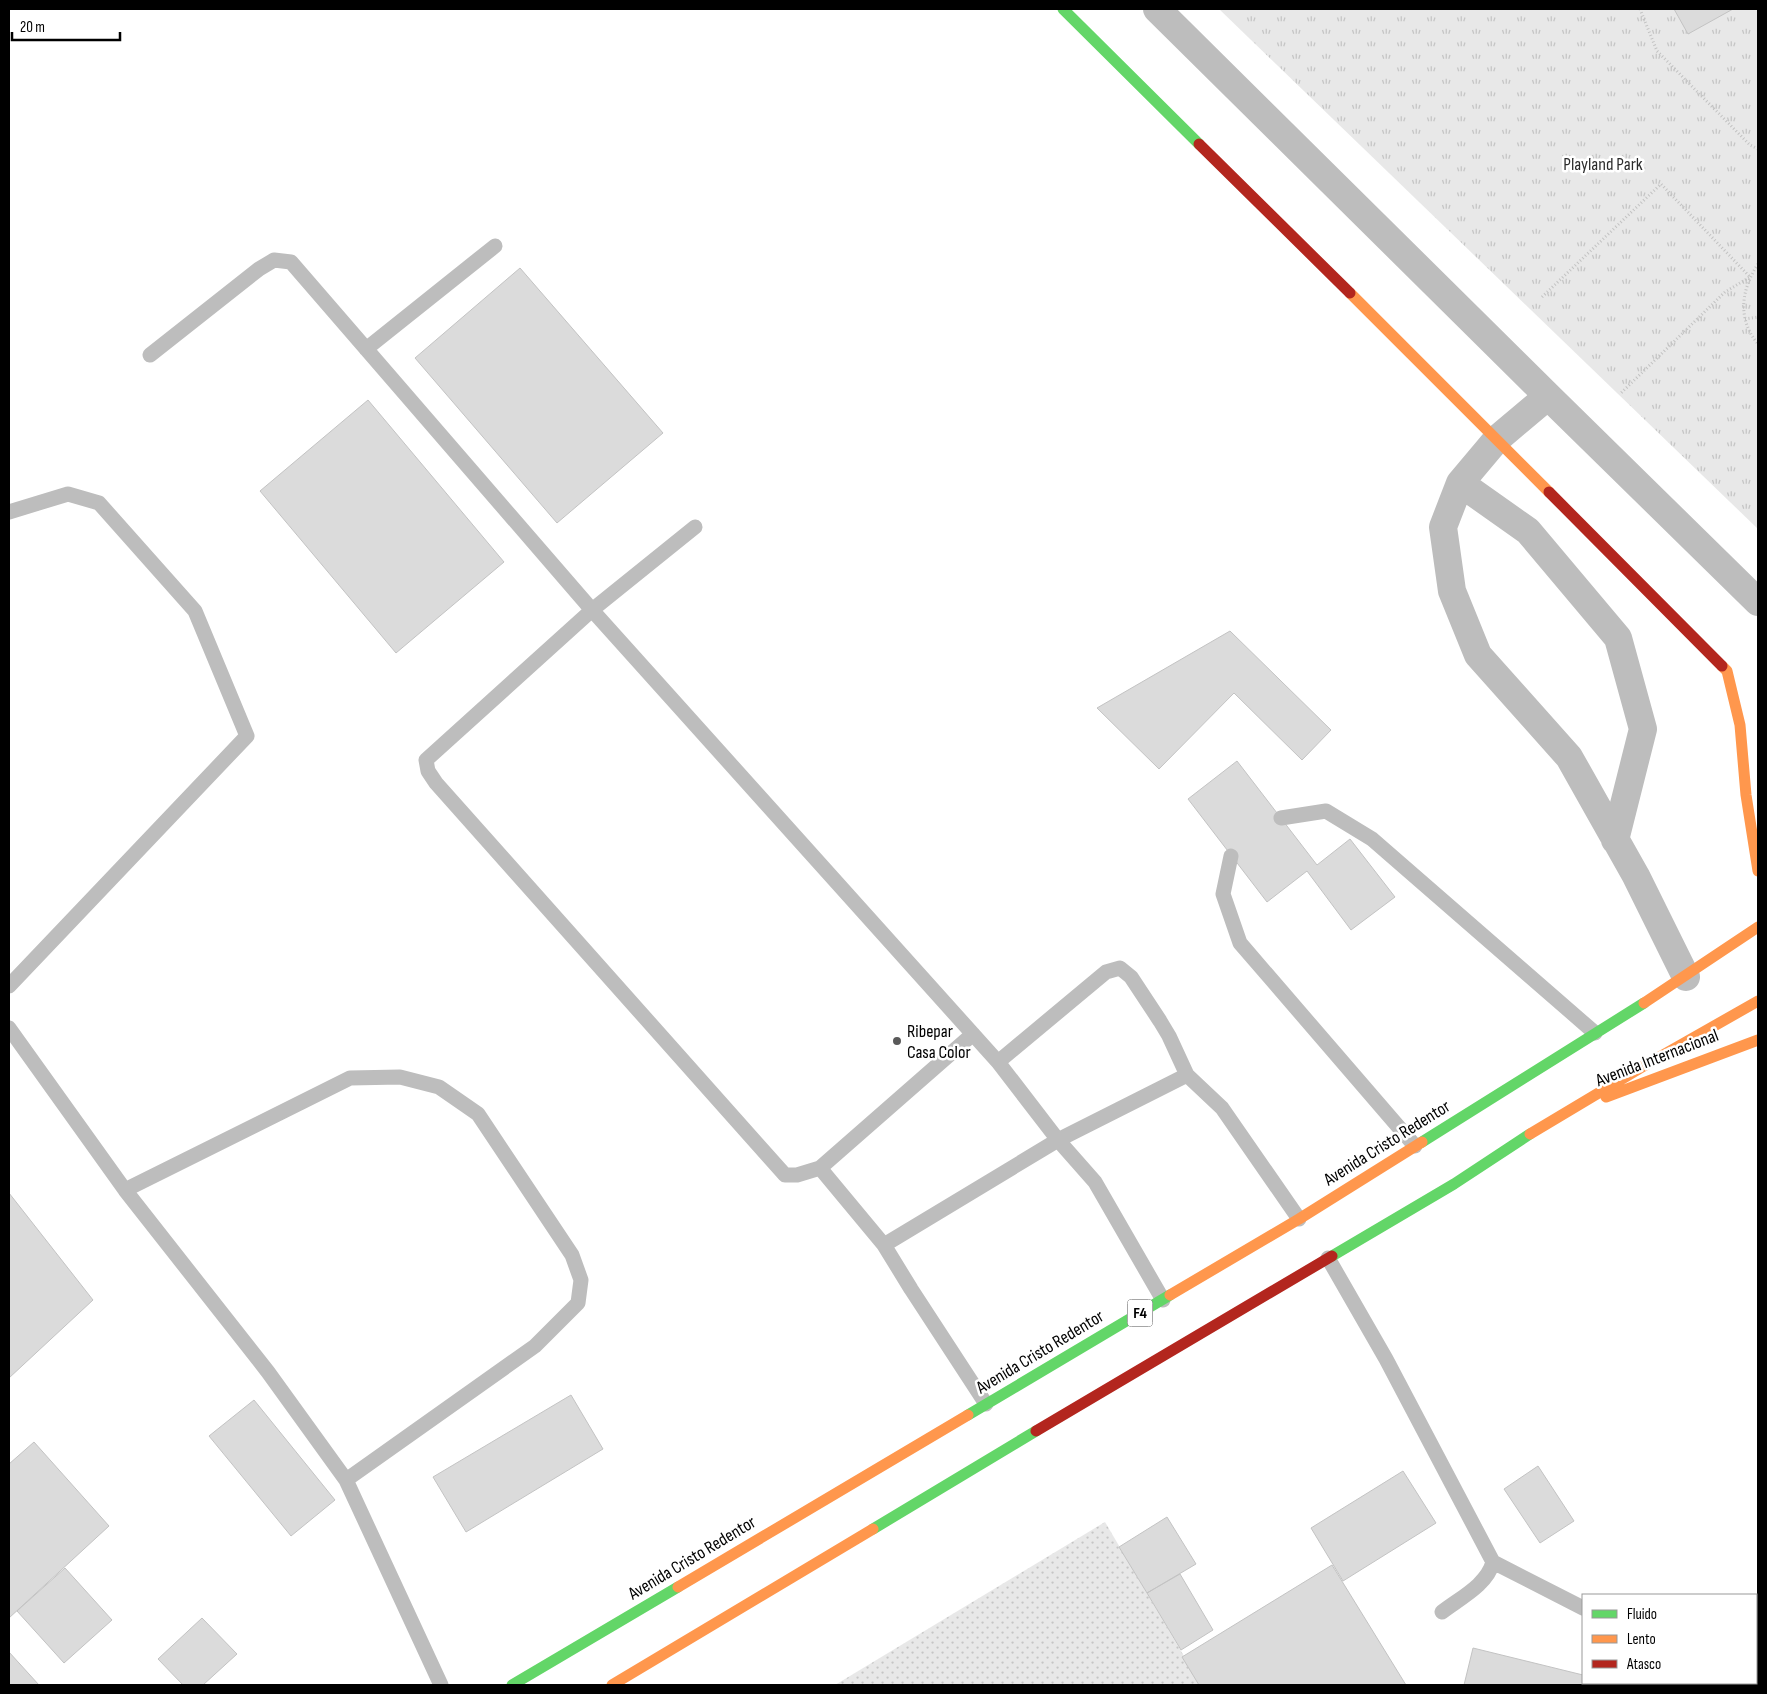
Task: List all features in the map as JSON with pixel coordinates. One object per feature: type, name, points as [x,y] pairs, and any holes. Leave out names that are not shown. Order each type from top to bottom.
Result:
[{"type":"main road","points":[[1064,9],[1497,439],[1727,672],[1740,725],[1746,795],[1758,871]]},
{"type":"main road","name":"Avenida Cristo Redentor","points":[[512,1685],[1299,1218],[1686,977],[1758,927]]},
{"type":"main road","points":[[1676,1047],[1743,996]]},
{"type":"main road","points":[[612,1685],[1119,1381],[1454,1184],[1498,1154],[1676,1047],[1758,1001]]},
{"type":"main road","name":"Avenida Internacional","points":[[1569,1111],[1758,1040]]},
{"type":"street","points":[[1157,9],[1758,602]]},
{"type":"street","points":[[1548,396],[1497,439],[1460,483],[1443,527],[1452,591],[1478,656],[1569,757],[1636,876],[1686,977]]},
{"type":"street","points":[[1460,483],[1528,531],[1618,638],[1643,729],[1615,840]]},
{"type":"lane","points":[[366,349],[495,246]]},
{"type":"lane","points":[[150,355],[259,269],[274,260],[291,262],[592,610],[998,1062],[1058,1140],[1095,1182],[1163,1300]]},
{"type":"lane","points":[[9,512],[68,494],[99,503],[195,610],[247,736],[9,986]]},
{"type":"lane","points":[[695,527],[592,610],[426,760],[428,771],[436,783],[786,1175],[797,1175],[820,1168],[972,1034]]},
{"type":"lane","points":[[1281,818],[1326,811],[1372,839],[1595,1033]]},
{"type":"lane","points":[[1232,856],[1223,894],[1240,943],[1415,1146]]},
{"type":"lane","points":[[998,1062],[1106,972],[1120,968],[1131,977],[1160,1021],[1187,1075],[1222,1108],[1299,1218]]},
{"type":"lane","points":[[9,1028],[125,1190],[268,1372],[346,1480],[441,1685]]},
{"type":"lane","points":[[884,1245],[1058,1140],[1187,1075]]},
{"type":"lane","points":[[125,1190],[350,1078],[400,1076],[439,1086],[478,1114],[572,1255],[581,1280],[578,1303],[535,1346],[346,1480]]},
{"type":"lane","points":[[820,1168],[884,1245],[911,1290],[986,1404]]},
{"type":"lane","points":[[1328,1258],[1386,1359],[1493,1562],[1582,1607]]},
{"type":"lane","points":[[1442,1612],[1482,1582],[1491,1572],[1493,1562]]},
{"type":"path","points":[[1640,9],[1657,51],[1750,146],[1758,149]]},
{"type":"path","points":[[1542,298],[1661,184],[1750,277]]},
{"type":"path","points":[[1758,264],[1750,277],[1743,300],[1745,319],[1752,337],[1758,344]]},
{"type":"path","points":[[1620,394],[1725,292],[1750,277]]},
{"type":"path","points":[[1745,319],[1758,318]]},
{"type":"green space","name":"Playland Park","points":[[1219,9],[1758,9],[1758,529]]},
{"type":"green space","points":[[1105,1522],[1201,1685],[835,1685]]},
{"type":"building","points":[[1674,9],[1733,9],[1688,34]]},
{"type":"building","points":[[520,268],[663,433],[557,523],[415,358]]},
{"type":"building","points":[[368,400],[504,562],[396,653],[260,491]]},
{"type":"building","points":[[1230,631],[1331,730],[1302,760],[1234,693],[1159,769],[1097,708]]},
{"type":"building","points":[[1237,761],[1317,865],[1350,839],[1395,897],[1351,930],[1307,871],[1267,902],[1188,799]]},
{"type":"building","points":[[9,1193],[93,1300],[9,1378]]},
{"type":"building","points":[[571,1395],[603,1449],[466,1532],[433,1477]]},
{"type":"building","points":[[254,1400],[335,1500],[291,1536],[209,1436]]},
{"type":"building","points":[[34,1442],[109,1526],[9,1618],[9,1464]]},
{"type":"building","points":[[1538,1466],[1574,1521],[1540,1543],[1504,1489]]},
{"type":"building","points":[[1403,1471],[1436,1523],[1343,1581],[1311,1528]]},
{"type":"building","points":[[1167,1517],[1196,1564],[1147,1593],[1119,1547]]},
{"type":"building","points":[[1332,1565],[1406,1685],[1199,1685],[1182,1657]]},
{"type":"building","points":[[65,1568],[112,1620],[64,1663],[17,1611]]},
{"type":"building","points":[[1180,1574],[1213,1630],[1181,1650],[1147,1593]]},
{"type":"building","points":[[202,1618],[237,1654],[203,1685],[183,1685],[158,1659]]},
{"type":"building","points":[[1473,1648],[1582,1675],[1582,1684],[1622,1685],[1464,1685]]},
{"type":"building","points":[[9,1652],[39,1685],[9,1685]]},
{"type":"traffic: fast","points":[[1063,9],[1199,144]]},
{"type":"traffic: fast","points":[[1422,1142],[1644,1003]]},
{"type":"traffic: fast","points":[[1332,1256],[1454,1184],[1530,1134]]},
{"type":"traffic: fast","points":[[968,1415],[1170,1295]]},
{"type":"traffic: fast","points":[[873,1529],[1036,1431]]},
{"type":"traffic: fast","points":[[512,1685],[678,1587]]},
{"type":"traffic: slow","points":[[1350,293],[1549,492]]},
{"type":"traffic: slow","points":[[1722,666],[1727,671],[1740,725],[1746,795],[1758,871]]},
{"type":"traffic: slow","points":[[1644,1003],[1758,927]]},
{"type":"traffic: slow","points":[[1530,1134],[1758,1001]]},
{"type":"traffic: slow","points":[[1606,1097],[1758,1040]]},
{"type":"traffic: slow","points":[[1170,1295],[1299,1219],[1422,1142]]},
{"type":"traffic: slow","points":[[678,1587],[968,1415]]},
{"type":"traffic: slow","points":[[612,1685],[873,1529]]},
{"type":"traffic: jam","points":[[1199,144],[1350,293]]},
{"type":"traffic: jam","points":[[1549,492],[1722,666]]},
{"type":"traffic: jam","points":[[1036,1431],[1332,1256]]},
{"type":"place","name":"Ribepar Casa Color","points":[[897,1041]]}]
